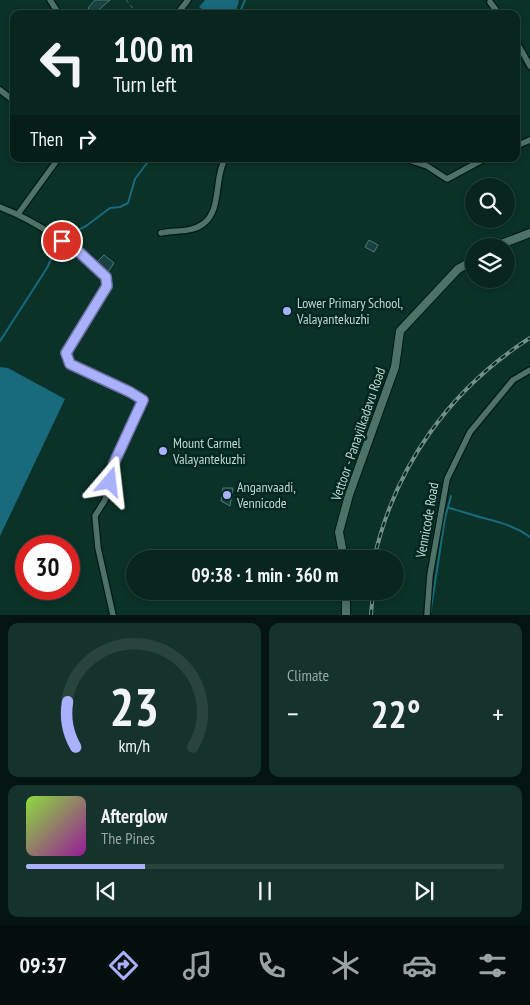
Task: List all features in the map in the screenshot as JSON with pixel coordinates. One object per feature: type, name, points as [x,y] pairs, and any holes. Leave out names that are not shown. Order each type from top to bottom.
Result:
[{"type":"main road","points":[[515,238],[530,232]]},
{"type":"main road","name":"Vettoor - Panayilkadavu Road","points":[[342,550],[339,532],[349,495],[395,367],[400,331],[458,269],[465,265]]},
{"type":"main road","points":[[346,600],[346,615]]},
{"type":"street","points":[[180,10],[188,0]]},
{"type":"street","points":[[490,2],[496,10]]},
{"type":"street","points":[[520,48],[530,66]]},
{"type":"street","points":[[0,90],[10,98]]},
{"type":"street","points":[[18,214],[56,162]]},
{"type":"street","points":[[161,233],[194,228],[204,224],[215,205],[220,168],[223,162]]},
{"type":"street","points":[[415,162],[427,166],[447,179],[478,162]]},
{"type":"street","points":[[0,207],[30,220],[78,251],[106,277],[107,286],[66,353],[70,364],[143,400],[114,463],[105,500],[95,516],[98,548],[113,615]]},
{"type":"street","name":"Vennicode Road","points":[[426,615],[430,575],[447,479],[470,432],[513,380],[530,370]]},
{"type":"path","points":[[126,0],[134,10]]},
{"type":"water","points":[[205,0],[239,1],[236,10],[204,10],[199,7]]},
{"type":"water","points":[[0,367],[8,368],[65,399],[0,536]]},
{"type":"building","points":[[95,0],[110,0],[99,10],[90,10],[88,8]]},
{"type":"building","points":[[369,240],[378,245],[374,252],[365,247]]},
{"type":"building","points":[[104,255],[114,263],[108,272],[97,262]]},
{"type":"building","name":"Anganvaadi, Vennicode","points":[[223,488],[233,488],[230,506],[221,501]]},
{"type":"waterway","points":[[241,10],[245,0]]},
{"type":"waterway","points":[[66,237],[86,226],[110,208],[120,207],[128,203],[135,179],[148,162]]},
{"type":"waterway","points":[[0,341],[47,268],[58,244]]},
{"type":"waterway","points":[[430,615],[445,518],[451,496]]},
{"type":"waterway","points":[[449,508],[504,524],[530,537]]},
{"type":"railway","points":[[376,550],[383,525],[396,492],[411,462],[430,433],[451,406],[475,381],[501,358],[530,338]]},
{"type":"railway","points":[[371,615],[372,600]]},
{"type":"place","name":"Lower Primary School, Valayantekuzhi","points":[[287,311]]},
{"type":"place","name":"Mount Carmel Valayantekuzhi","points":[[163,451]]},
{"type":"place","name":"Anganvaadi, Vennicode","points":[[227,495]]},
{"type":"route","points":[[62,241],[78,251],[106,277],[107,286],[85,319],[66,353],[70,364],[143,400],[114,463],[110,482]]}]
